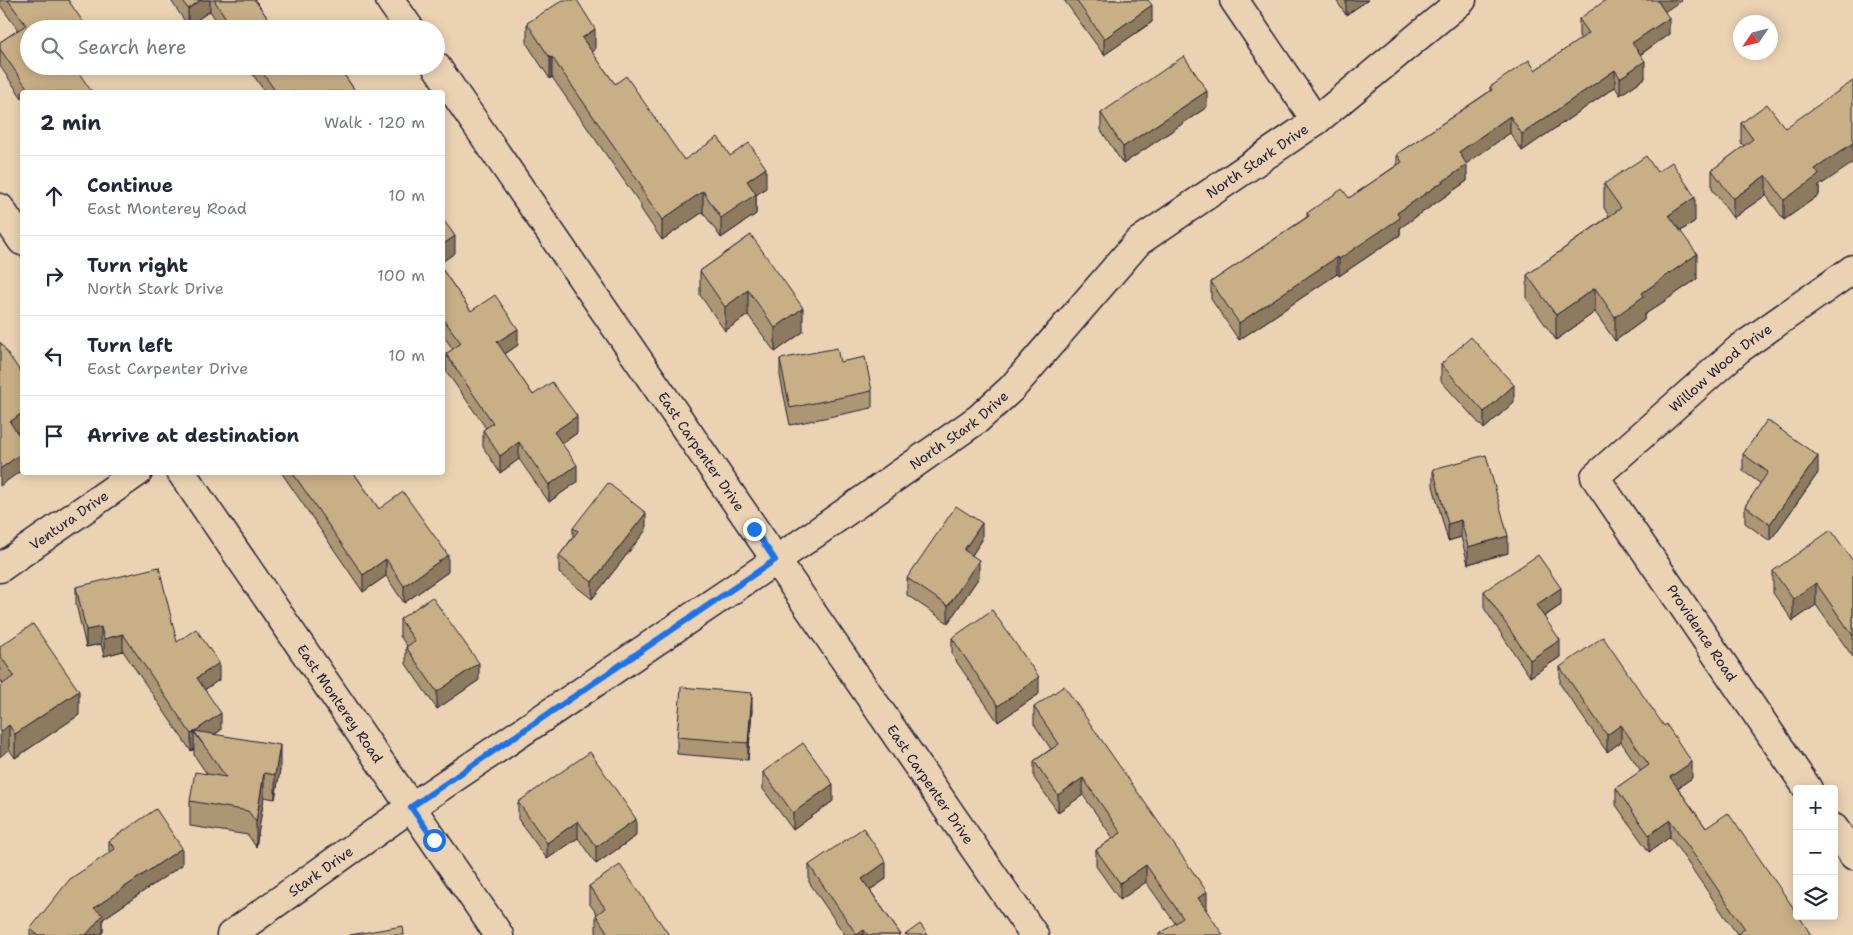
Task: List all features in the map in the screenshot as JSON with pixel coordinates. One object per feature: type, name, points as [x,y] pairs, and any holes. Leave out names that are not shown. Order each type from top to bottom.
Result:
[{"type":"street","points":[[390,0],[404,20]]},
{"type":"street","points":[[1234,0],[1316,121]]},
{"type":"street","name":"North Stark Drive","points":[[411,807],[775,560],[995,406],[1138,242],[1316,121],[1462,0]]},
{"type":"street","name":"East Carpenter Drive","points":[[442,75],[1034,935]]},
{"type":"street","points":[[0,208],[20,238]]},
{"type":"street","name":"Willow Wood Drive","points":[[1595,477],[1740,349],[1853,269]]},
{"type":"street","name":"Ventura Drive","points":[[0,568],[134,475]]},
{"type":"street","name":"East Monterey Road","points":[[182,475],[498,935]]},
{"type":"street","name":"Providence Road","points":[[1595,477],[1805,785]]},
{"type":"street","name":"Stark Drive","points":[[231,935],[411,807]]},
{"type":"street","points":[[1835,830],[1853,855]]},
{"type":"building","points":[[8,0],[68,0],[82,20],[22,20]]},
{"type":"building","points":[[182,0],[201,0],[188,9]]},
{"type":"building","points":[[214,0],[255,0],[269,20],[227,20]]},
{"type":"building","points":[[563,0],[577,0],[595,29],[582,38],[615,84],[626,76],[684,160],[718,137],[730,156],[749,143],[766,168],[747,181],[756,194],[721,218],[703,191],[662,220],[641,189],[643,188],[527,23]]},
{"type":"building","points":[[1076,0],[1148,0],[1152,5],[1104,39]]},
{"type":"building","points":[[1606,0],[1657,0],[1669,18],[1632,43],[1645,61],[1620,78],[1615,70],[1522,134],[1510,116],[1459,152],[1467,165],[1397,213],[1400,218],[1339,259],[1337,257],[1239,323],[1211,282],[1309,216],[1307,213],[1342,189],[1349,198],[1402,162],[1397,154],[1492,90],[1490,87],[1529,60],[1535,70],[1589,33],[1579,19]]},
{"type":"building","points":[[20,29],[20,75],[80,75],[91,90],[29,90],[0,49],[0,42]]},
{"type":"building","points":[[1184,56],[1207,91],[1123,147],[1101,113]]},
{"type":"building","points":[[264,75],[344,75],[355,90],[282,90],[275,90]]},
{"type":"building","points":[[1853,81],[1853,143],[1815,169],[1819,175],[1784,200],[1766,175],[1733,199],[1712,170],[1753,139],[1741,123],[1767,104],[1785,128]]},
{"type":"building","points":[[1646,156],[1657,172],[1672,162],[1695,197],[1669,215],[1697,254],[1642,293],[1644,296],[1615,317],[1595,288],[1556,315],[1527,275],[1621,208],[1604,184]]},
{"type":"building","points":[[445,222],[455,236],[445,243]]},
{"type":"building","points":[[751,235],[803,308],[775,328],[748,290],[725,307],[700,271]]},
{"type":"building","points":[[445,273],[471,311],[495,295],[518,329],[497,342],[533,395],[552,382],[577,416],[554,432],[577,465],[549,485],[519,442],[500,456],[483,430],[493,423],[446,354],[461,343],[445,321]]},
{"type":"building","points":[[1471,337],[1514,385],[1484,412],[1441,364]]},
{"type":"building","points":[[0,342],[20,371],[20,414],[10,422],[20,437],[20,454],[0,469]]},
{"type":"building","points":[[837,348],[840,362],[865,357],[872,391],[790,408],[780,359]]},
{"type":"building","points":[[1767,420],[1818,456],[1770,524],[1745,506],[1768,472],[1743,454]]},
{"type":"building","points":[[1486,455],[1508,536],[1468,547],[1461,520],[1448,524],[1433,469]]},
{"type":"building","points":[[294,475],[355,475],[379,509],[403,492],[448,555],[404,586],[386,559],[363,575]]},
{"type":"building","points":[[608,483],[646,513],[592,582],[559,556],[578,531],[573,528]]},
{"type":"building","points":[[956,506],[982,523],[964,550],[979,560],[948,606],[907,578]]},
{"type":"building","points":[[1831,530],[1853,561],[1853,636],[1816,583],[1793,599],[1773,571]]},
{"type":"building","points":[[1538,555],[1561,588],[1536,605],[1560,640],[1530,660],[1484,591]]},
{"type":"building","points":[[159,567],[177,642],[196,629],[219,663],[197,678],[221,713],[191,734],[123,634],[104,639],[101,627],[86,630],[76,587]]},
{"type":"building","points":[[432,597],[479,663],[437,692],[406,647],[415,641],[400,619]]},
{"type":"building","points":[[992,610],[1039,677],[998,706],[952,638]]},
{"type":"building","points":[[33,624],[79,691],[15,734],[9,725],[0,733],[0,686],[14,676],[0,655],[0,646]]},
{"type":"building","points":[[1603,637],[1664,726],[1666,724],[1692,762],[1670,777],[1706,828],[1728,813],[1793,907],[1793,920],[1802,920],[1811,935],[1736,935],[1745,929],[1670,820],[1649,835],[1616,788],[1649,765],[1621,725],[1607,735],[1560,667]]},
{"type":"building","points":[[1064,686],[1207,892],[1198,898],[1223,935],[1158,935],[1183,918],[1146,865],[1120,883],[1096,850],[1121,833],[1083,778],[1058,795],[1034,761],[1059,744],[1034,707]]},
{"type":"building","points":[[681,687],[752,693],[748,743],[677,737]]},
{"type":"building","points":[[194,731],[280,745],[275,775],[264,773],[256,822],[248,811],[190,801],[195,772],[226,777]]},
{"type":"building","points":[[803,743],[833,784],[793,813],[763,772]]},
{"type":"building","points":[[590,752],[636,819],[596,847],[578,821],[547,843],[518,802]]},
{"type":"building","points":[[156,809],[182,848],[94,908],[103,915],[86,935],[38,935],[30,929],[70,879],[115,849],[109,841]]},
{"type":"building","points":[[863,828],[886,862],[862,879],[901,935],[868,935],[864,930],[857,935],[809,865]]},
{"type":"building","points":[[620,865],[669,935],[609,935],[596,915],[605,908],[589,886]]},
{"type":"building","points":[[920,924],[928,935],[905,935]]},
{"type":"building","points":[[403,926],[404,935],[350,935]]},
{"type":"route","points":[[434,840],[411,807],[775,560],[754,529]]}]
